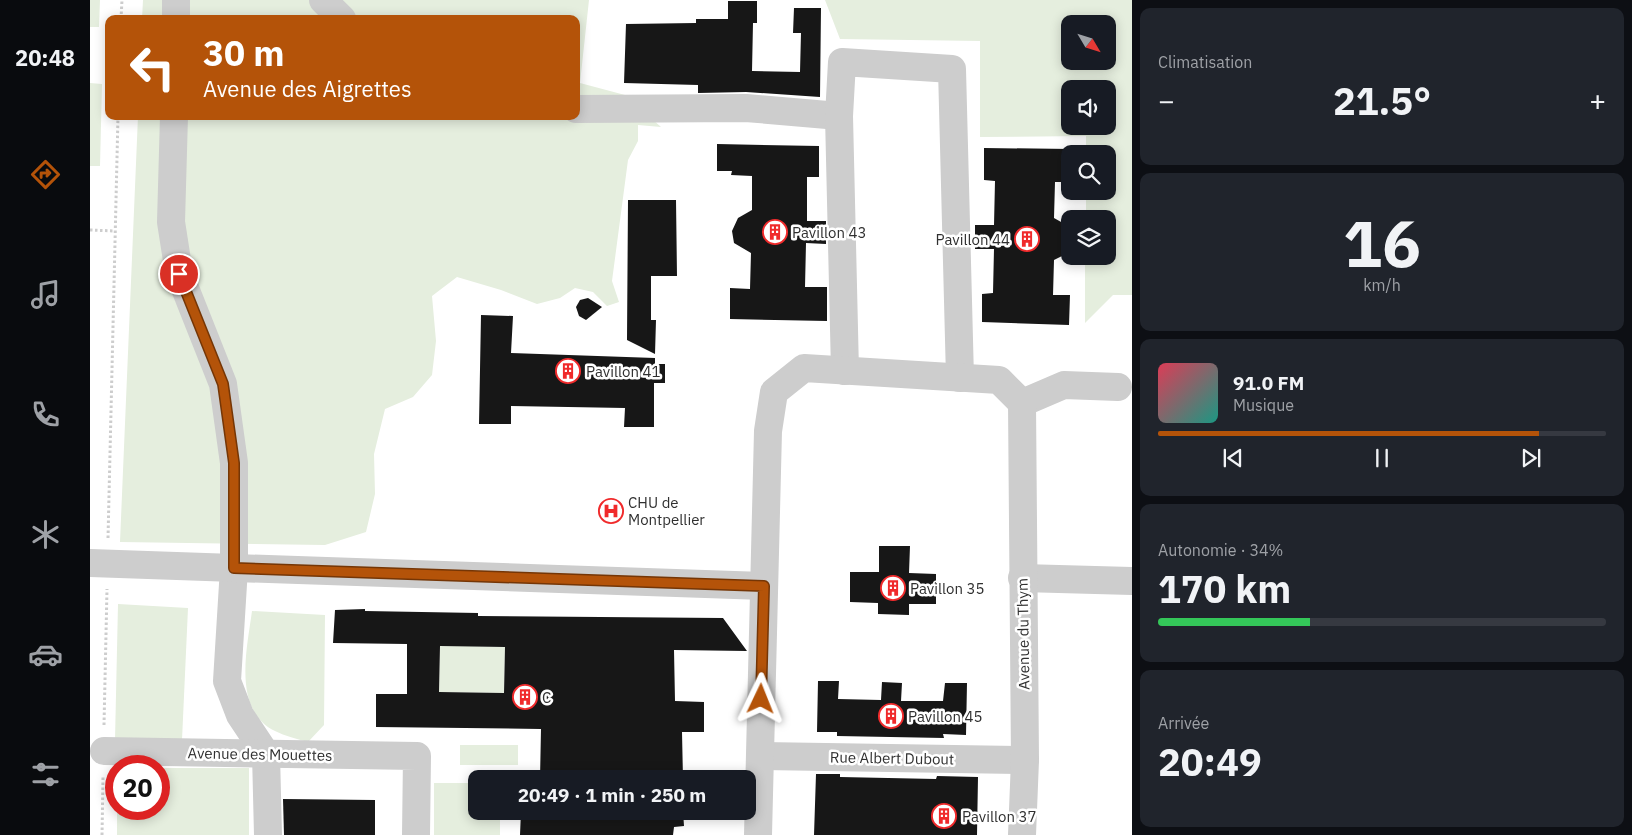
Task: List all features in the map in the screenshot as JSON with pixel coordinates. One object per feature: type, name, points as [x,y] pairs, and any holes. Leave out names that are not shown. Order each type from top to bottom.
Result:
[{"type":"lane","points":[[176,0],[176,15]]},
{"type":"lane","points":[[323,0],[338,15]]},
{"type":"lane","points":[[845,371],[839,116],[842,62],[952,69],[960,378]]},
{"type":"lane","points":[[580,109],[746,108],[839,116]]},
{"type":"lane","points":[[174,120],[171,222],[179,274],[223,384],[234,463],[234,568],[227,681],[240,715],[266,754],[268,835]]},
{"type":"lane","points":[[758,835],[768,431],[774,392],[804,368],[999,380],[1022,403],[1064,385],[1118,387]]},
{"type":"lane","name":"Avenue du Thym","points":[[1022,403],[1025,760],[1022,835]]},
{"type":"lane","points":[[99,563],[764,586]]},
{"type":"lane","points":[[1022,578],[1132,581]]},
{"type":"lane","name":"Avenue des Mouettes","points":[[104,751],[417,756],[416,835]]},
{"type":"lane","name":"Rue Albert Dubout","points":[[760,756],[1025,760]]},
{"type":"path","points":[[121,15],[122,0]]},
{"type":"path","points":[[102,835],[104,751],[99,563],[116,231],[118,120]]},
{"type":"path","points":[[90,230],[116,231]]},
{"type":"green space","points":[[90,0],[100,0],[99,27],[90,27]]},
{"type":"green space","points":[[143,0],[589,0],[580,83],[580,15],[142,15]]},
{"type":"green space","points":[[825,0],[1132,0],[1132,295],[1113,295],[1085,323],[1085,265],[1116,265],[1116,210],[1086,210],[1086,200],[1116,200],[1116,145],[1086,145],[1086,136],[980,137],[980,41],[840,39]]},
{"type":"green space","points":[[90,83],[102,84],[100,166],[90,166]]},
{"type":"green space","points":[[580,83],[625,95],[661,127],[638,125],[638,141],[628,160],[612,281],[619,302],[607,306],[593,292],[575,288],[560,298],[537,304],[501,290],[457,277],[432,296],[436,341],[432,375],[413,397],[385,409],[374,454],[375,494],[366,532],[325,545],[120,542],[138,120],[580,120]]},
{"type":"green space","points":[[118,604],[188,608],[182,740],[115,740]]},
{"type":"green space","points":[[252,611],[325,615],[324,725],[308,742],[275,731],[261,721],[253,709],[248,694],[246,677],[247,643]]},
{"type":"green space","points":[[440,645],[505,647],[504,693],[439,692]]},
{"type":"green space","points":[[460,745],[518,745],[518,765],[460,765]]},
{"type":"green space","points":[[170,768],[249,768],[249,835],[117,835],[117,820],[170,820]]},
{"type":"green space","points":[[434,783],[468,783],[468,820],[500,820],[500,835],[434,835]]},
{"type":"building","points":[[728,1],[757,1],[757,23],[753,23],[752,71],[800,72],[801,33],[793,33],[794,8],[821,8],[820,97],[746,92],[698,93],[698,85],[624,83],[626,24],[696,23],[696,19],[728,19]]},
{"type":"building","name":"Pavillon 43","points":[[717,144],[819,146],[819,177],[807,177],[807,221],[826,221],[826,244],[806,243],[805,287],[827,287],[827,321],[730,319],[730,288],[750,289],[751,253],[734,243],[732,231],[738,218],[752,210],[752,176],[731,175],[732,171],[717,171]]},
{"type":"building","name":"Pavillon 44","points":[[984,148],[1061,149],[1061,182],[1055,182],[1054,218],[1061,222],[1061,256],[1054,260],[1053,295],[1070,295],[1069,325],[982,322],[982,294],[993,293],[994,249],[975,249],[975,225],[994,225],[995,181],[984,180]]},
{"type":"building","points":[[628,200],[676,200],[677,276],[651,276],[651,320],[656,320],[655,354],[627,340]]},
{"type":"building","points":[[588,298],[602,307],[586,320],[579,316],[576,307],[580,300]]},
{"type":"building","name":"Pavillon 41","points":[[481,315],[513,316],[511,353],[655,358],[655,364],[665,364],[665,383],[654,383],[654,427],[624,427],[625,408],[511,406],[511,424],[479,424]]},
{"type":"building","name":"Pavillon 35","points":[[879,546],[910,546],[909,573],[936,574],[936,604],[909,604],[909,615],[878,614],[878,603],[850,602],[850,572],[879,572]]},
{"type":"building","name":"C","points":[[365,609],[365,611],[478,613],[478,616],[723,618],[747,651],[674,650],[675,701],[704,702],[704,732],[682,732],[683,770],[540,770],[541,729],[376,727],[376,694],[407,694],[407,644],[333,643],[335,610]],"holes":[[[440,646],[505,647],[504,693],[439,692]]]},
{"type":"building","name":"Pavillon 45","points":[[818,681],[839,681],[838,699],[881,700],[882,682],[902,683],[901,701],[943,701],[945,683],[967,683],[966,735],[943,734],[944,738],[837,736],[837,732],[817,732]]},
{"type":"building","name":"Pavillon 37","points":[[816,774],[840,774],[840,777],[936,779],[937,776],[978,777],[977,835],[814,835]]},
{"type":"building","points":[[283,799],[375,800],[375,835],[284,835]]},
{"type":"building","points":[[521,820],[684,820],[684,826],[674,827],[673,835],[520,835]]},
{"type":"place","name":"Pavillon 43","points":[[775,232]]},
{"type":"place","name":"Pavillon 44","points":[[1027,239]]},
{"type":"place","name":"Pavillon 41","points":[[568,371]]},
{"type":"place","name":"CHU de Montpellier","points":[[611,511]]},
{"type":"place","name":"Pavillon 35","points":[[893,588]]},
{"type":"place","name":"C","points":[[525,697]]},
{"type":"place","name":"Pavillon 45","points":[[891,716]]},
{"type":"place","name":"Pavillon 37","points":[[944,816]]},
{"type":"route","points":[[179,274],[223,384],[234,463],[234,568],[764,586],[761,699]]}]
